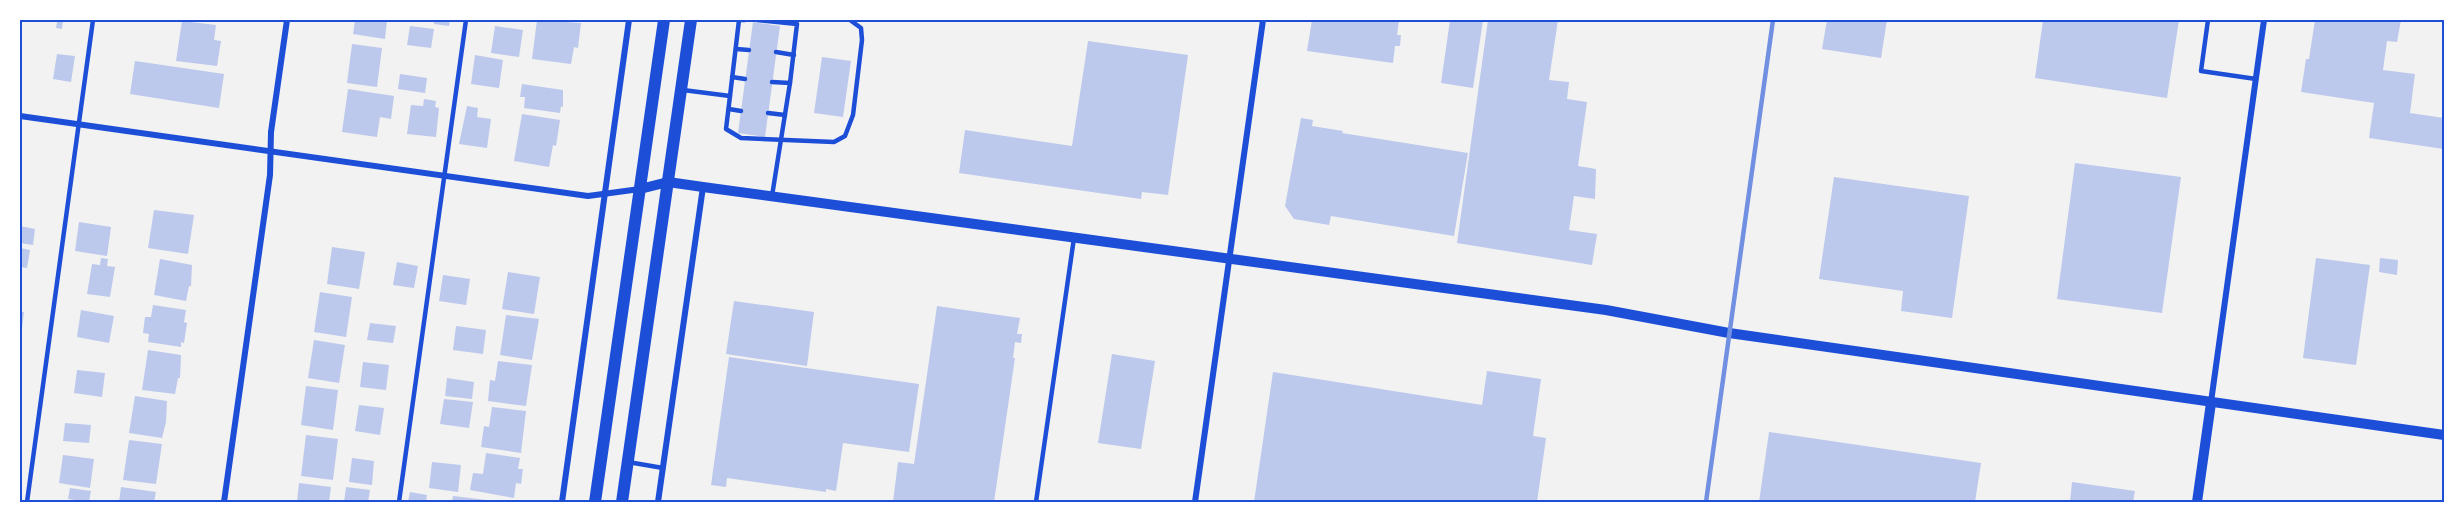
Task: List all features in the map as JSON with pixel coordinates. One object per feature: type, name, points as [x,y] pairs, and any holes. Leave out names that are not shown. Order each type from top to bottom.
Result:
[{"type":"main road","points":[[595,502],[664,20]]},
{"type":"main road","points":[[622,502],[691,20]]},
{"type":"street","points":[[224,502],[270,175],[271,132],[287,20]]},
{"type":"street","points":[[562,502],[629,20]]},
{"type":"street","points":[[1195,502],[1263,20]]},
{"type":"street","points":[[2197,502],[2264,20]]},
{"type":"street","points":[[20,116],[588,196],[640,189],[668,182],[1606,310],[1729,333],[2445,435]]},
{"type":"street","points":[[658,502],[703,187]]},
{"type":"lane","points":[[27,502],[93,20]]},
{"type":"lane","points":[[399,502],[466,20]]},
{"type":"lane","points":[[744,20],[737,20],[736,48],[726,129],[741,138],[834,142],[846,136],[853,115],[862,40],[861,28],[850,20]]},
{"type":"lane","points":[[757,20],[799,22],[772,196]]},
{"type":"lane","points":[[2208,20],[2201,71],[2256,80]]},
{"type":"lane","points":[[736,48],[749,50]]},
{"type":"lane","points":[[776,52],[794,55]]},
{"type":"lane","points":[[732,77],[745,79]]},
{"type":"lane","points":[[772,82],[790,83]]},
{"type":"lane","points":[[681,90],[730,96]]},
{"type":"lane","points":[[729,110],[741,111]]},
{"type":"lane","points":[[768,113],[785,115]]},
{"type":"lane","points":[[1036,502],[1074,238]]},
{"type":"lane","points":[[628,462],[663,468]]},
{"type":"building","points":[[45,20],[63,20],[62,29],[56,28],[57,22]]},
{"type":"building","points":[[355,20],[387,20],[385,39],[353,34]]},
{"type":"building","points":[[434,20],[450,20],[449,26],[434,24]]},
{"type":"building","points":[[537,20],[581,23],[578,48],[574,47],[571,64],[532,59]]},
{"type":"building","points":[[1312,20],[1399,20],[1397,35],[1401,35],[1400,46],[1395,46],[1393,63],[1307,51]]},
{"type":"building","points":[[1450,20],[1483,20],[1473,88],[1441,83]]},
{"type":"building","points":[[1488,20],[1558,20],[1549,80],[1569,82],[1567,99],[1587,102],[1578,166],[1596,169],[1595,199],[1574,196],[1569,230],[1597,234],[1592,265],[1457,243]]},
{"type":"building","points":[[1827,20],[1887,20],[1881,58],[1822,49]]},
{"type":"building","points":[[2043,20],[2179,20],[2167,98],[2035,78]]},
{"type":"building","points":[[2315,20],[2401,20],[2397,42],[2387,41],[2383,70],[2415,74],[2410,113],[2444,118],[2444,149],[2369,138],[2374,103],[2301,92]]},
{"type":"building","points":[[182,21],[216,25],[214,40],[221,41],[217,66],[176,61]]},
{"type":"building","points":[[753,22],[780,26],[765,137],[738,133]]},
{"type":"building","points":[[410,26],[434,29],[431,48],[407,45]]},
{"type":"building","points":[[495,26],[523,30],[519,57],[491,53]]},
{"type":"building","points":[[1088,41],[1188,55],[1168,195],[1142,192],[1141,199],[959,173],[965,130],[1072,146]]},
{"type":"building","points":[[352,44],[382,48],[377,87],[347,83]]},
{"type":"building","points":[[57,54],[75,56],[71,82],[53,79]]},
{"type":"building","points":[[475,55],[503,60],[499,88],[471,84]]},
{"type":"building","points":[[822,57],[851,61],[843,117],[814,113]]},
{"type":"building","points":[[135,61],[224,74],[219,108],[130,94]]},
{"type":"building","points":[[400,74],[427,78],[425,93],[398,89]]},
{"type":"building","points":[[522,84],[563,90],[563,107],[561,106],[560,113],[524,108],[525,97],[520,97]]},
{"type":"building","points":[[348,89],[394,96],[391,119],[380,117],[377,137],[342,132]]},
{"type":"building","points":[[424,99],[436,101],[435,107],[439,108],[436,137],[407,134],[411,105],[423,106]]},
{"type":"building","points":[[467,106],[478,108],[477,117],[491,119],[487,148],[459,144]]},
{"type":"building","points":[[522,114],[560,120],[556,146],[553,145],[549,167],[514,161]]},
{"type":"building","points":[[1301,118],[1313,120],[1312,126],[1343,131],[1342,133],[1468,153],[1454,236],[1331,216],[1329,225],[1294,219],[1285,206]]},
{"type":"building","points":[[2075,163],[2181,177],[2162,313],[2057,299]]},
{"type":"building","points":[[1834,177],[1969,196],[1952,318],[1901,311],[1903,291],[1819,279]]},
{"type":"building","points":[[154,210],[194,215],[188,254],[148,248]]},
{"type":"building","points":[[79,222],[111,227],[107,256],[75,251]]},
{"type":"building","points":[[20,226],[35,229],[33,245],[20,243]]},
{"type":"building","points":[[332,247],[365,252],[359,289],[327,284]]},
{"type":"building","points":[[20,248],[30,250],[27,268],[20,267]]},
{"type":"building","points":[[101,258],[108,259],[107,266],[115,267],[110,297],[87,294],[92,264],[100,265]]},
{"type":"building","points":[[2316,258],[2370,265],[2356,365],[2303,358]]},
{"type":"building","points":[[2380,258],[2398,260],[2397,275],[2379,272]]},
{"type":"building","points":[[160,259],[192,265],[191,286],[189,286],[186,301],[154,295]]},
{"type":"building","points":[[397,262],[418,266],[414,288],[393,285]]},
{"type":"building","points":[[508,272],[540,277],[534,314],[502,309]]},
{"type":"building","points":[[443,275],[470,279],[466,305],[439,301]]},
{"type":"building","points":[[320,292],[352,297],[346,337],[314,332]]},
{"type":"building","points":[[734,301],[814,312],[807,366],[726,354]]},
{"type":"building","points":[[153,305],[186,310],[184,322],[187,323],[184,343],[181,342],[181,347],[148,342],[149,334],[143,333],[145,317],[151,317]]},
{"type":"building","points":[[937,306],[1020,318],[1017,334],[1022,334],[1021,343],[1015,342],[1013,358],[1015,358],[994,502],[893,502],[898,462],[914,464]]},
{"type":"building","points":[[81,310],[114,316],[109,343],[77,337]]},
{"type":"building","points":[[20,312],[24,312],[21,337],[20,337]]},
{"type":"building","points":[[506,315],[539,319],[532,360],[500,355]]},
{"type":"building","points":[[370,323],[396,326],[393,343],[367,340]]},
{"type":"building","points":[[456,326],[486,330],[483,354],[453,350]]},
{"type":"building","points":[[314,340],[345,345],[339,383],[308,378]]},
{"type":"building","points":[[148,350],[181,355],[180,378],[178,378],[175,394],[142,390]]},
{"type":"building","points":[[1112,354],[1155,361],[1141,449],[1098,443]]},
{"type":"building","points":[[729,357],[919,384],[909,452],[843,443],[836,491],[826,489],[826,492],[727,478],[726,487],[711,485]]},
{"type":"building","points":[[498,361],[532,365],[526,406],[488,401],[490,380],[495,381]]},
{"type":"building","points":[[363,362],[389,365],[386,390],[360,387]]},
{"type":"building","points":[[77,370],[105,373],[102,397],[74,393]]},
{"type":"building","points":[[1487,371],[1541,379],[1533,436],[1546,438],[1537,502],[1254,502],[1273,372],[1482,405]]},
{"type":"building","points":[[447,378],[474,382],[472,399],[445,396]]},
{"type":"building","points":[[306,386],[338,390],[333,430],[301,425]]},
{"type":"building","points":[[135,396],[167,401],[166,422],[162,438],[129,433]]},
{"type":"building","points":[[444,399],[473,402],[469,428],[440,424]]},
{"type":"building","points":[[359,405],[384,408],[380,435],[355,431]]},
{"type":"building","points":[[492,407],[526,411],[521,453],[481,447],[484,426],[489,427]]},
{"type":"building","points":[[65,423],[91,425],[89,443],[63,441]]},
{"type":"building","points":[[1769,432],[1981,463],[1975,502],[1759,502]]},
{"type":"building","points":[[306,435],[338,439],[333,480],[301,476]]},
{"type":"building","points":[[129,440],[162,444],[156,484],[123,480]]},
{"type":"building","points":[[486,453],[520,458],[518,469],[523,469],[521,484],[516,483],[514,498],[470,490],[473,473],[483,474]]},
{"type":"building","points":[[63,455],[94,459],[90,488],[59,483]]},
{"type":"building","points":[[352,458],[374,461],[372,485],[349,482]]},
{"type":"building","points":[[432,462],[461,465],[458,492],[429,488]]},
{"type":"building","points":[[2072,482],[2135,491],[2133,502],[2070,502]]},
{"type":"building","points":[[299,483],[331,487],[329,502],[297,502]]},
{"type":"building","points":[[121,487],[156,492],[154,502],[119,502]]},
{"type":"building","points":[[346,487],[370,490],[368,502],[344,502]]},
{"type":"building","points":[[70,488],[91,491],[89,502],[68,499]]},
{"type":"building","points":[[410,492],[427,495],[426,502],[408,502]]},
{"type":"building","points":[[453,496],[495,501],[495,502],[452,502]]},
{"type":"railway","points":[[1706,502],[1773,20]]}]
